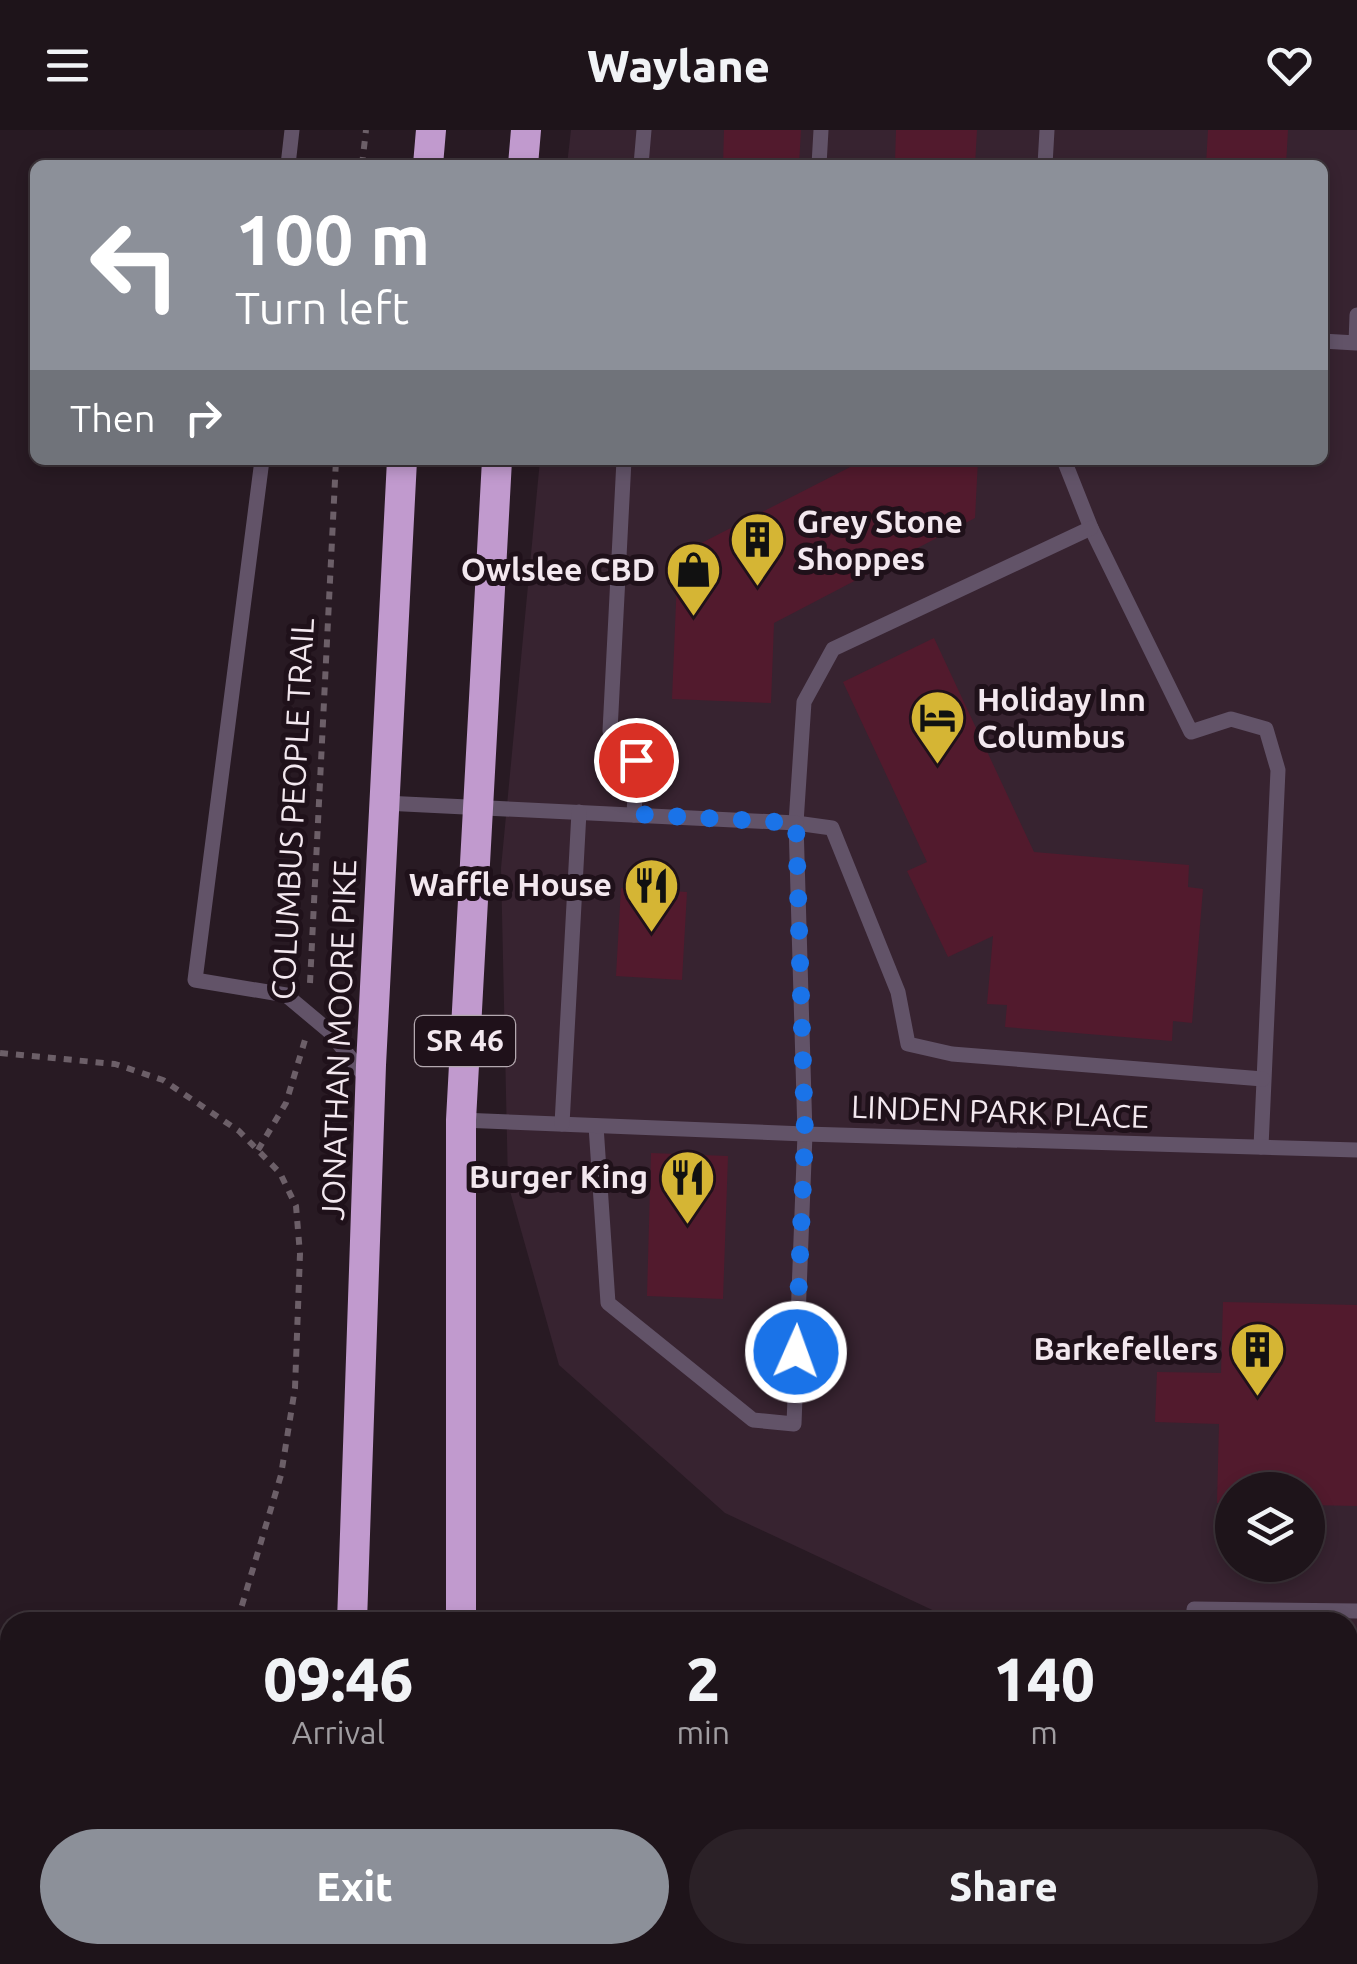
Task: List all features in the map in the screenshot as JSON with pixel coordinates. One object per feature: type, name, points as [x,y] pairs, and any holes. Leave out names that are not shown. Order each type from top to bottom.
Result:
[{"type":"highway","points":[[428,160],[431,130]]},
{"type":"highway","points":[[523,160],[526,130]]},
{"type":"highway","name":"JONATHAN MOORE PIKE","points":[[352,1612],[371,1083],[402,465]]},
{"type":"highway","name":"SR 46","points":[[461,1612],[461,1120],[497,465]]},
{"type":"lane","points":[[289,160],[292,130]]},
{"type":"lane","points":[[642,160],[644,130]]},
{"type":"lane","points":[[819,160],[821,130]]},
{"type":"lane","points":[[1044,160],[1047,130]]},
{"type":"lane","points":[[1328,341],[1356,343],[1357,317]]},
{"type":"lane","points":[[261,465],[195,980],[286,995],[329,1031],[371,1083]]},
{"type":"lane","points":[[624,465],[610,730],[638,732],[634,814]]},
{"type":"lane","points":[[1066,465],[1090,528],[1191,732],[1231,720],[1266,729],[1278,770],[1261,1147]]},
{"type":"lane","points":[[596,1126],[608,1303],[753,1420],[794,1424],[805,1134],[796,823],[804,702],[832,649],[1090,528]]},
{"type":"lane","points":[[384,803],[832,828],[898,992],[908,1044],[952,1054],[1263,1079]]},
{"type":"lane","points":[[562,1124],[579,812]]},
{"type":"lane","name":"LINDEN PARK PLACE","points":[[461,1120],[1357,1150]]},
{"type":"lane","points":[[1194,1612],[1357,1611]]},
{"type":"path","points":[[363,160],[366,130]]},
{"type":"path","name":"COLUMBUS PEOPLE TRAIL","points":[[258,1150],[286,1103],[304,1044],[308,1012],[336,465]]},
{"type":"path","points":[[0,1053],[115,1064],[163,1080],[239,1131],[280,1173],[296,1206],[300,1254],[296,1368],[280,1475],[240,1612]]},
{"type":"shaded area","points":[[571,130],[1357,130],[1357,1612],[937,1612],[725,1513],[559,1365],[508,1184],[501,868],[540,465],[1328,465],[1328,160],[568,160]]},
{"type":"building","points":[[724,130],[801,130],[799,160],[723,160]]},
{"type":"building","points":[[896,130],[977,130],[975,160],[895,160]]},
{"type":"building","points":[[1208,130],[1288,130],[1286,160],[1206,160]]},
{"type":"building","name":"Grey Stone Shoppes","points":[[854,465],[978,465],[975,518],[774,623],[771,703],[672,699],[678,555]]},
{"type":"building","name":"Holiday Inn Columbus","points":[[934,638],[1034,852],[1189,865],[1188,887],[1203,889],[1192,1023],[1173,1021],[1172,1041],[1005,1027],[1007,1005],[987,1004],[993,936],[948,957],[907,871],[927,862],[843,682]]},
{"type":"building","name":"Waffle House","points":[[621,888],[687,892],[682,980],[616,976]]},
{"type":"building","name":"Burger King","points":[[651,1153],[728,1156],[723,1299],[647,1296]]},
{"type":"building","name":"Barkefellers","points":[[1223,1302],[1357,1305],[1357,1506],[1325,1505],[1325,1472],[1218,1472],[1219,1424],[1155,1422],[1157,1372],[1221,1373]]},
{"type":"place","name":"Grey Stone Shoppes","points":[[758,589]]},
{"type":"place","name":"Owlslee CBD","points":[[694,619]]},
{"type":"place","name":"Holiday Inn Columbus","points":[[938,767]]},
{"type":"place","name":"Waffle House","points":[[651,934]]},
{"type":"place","name":"Burger King","points":[[687,1226]]},
{"type":"place","name":"Barkefellers","points":[[1257,1398]]},
{"type":"route","points":[[636,760],[634,814],[796,823],[805,1134],[796,1352]]}]
